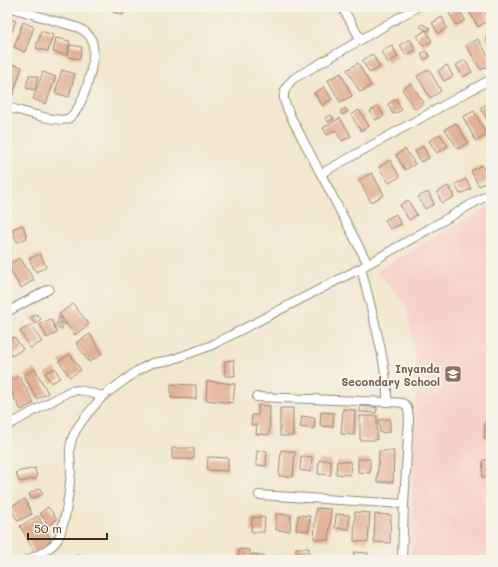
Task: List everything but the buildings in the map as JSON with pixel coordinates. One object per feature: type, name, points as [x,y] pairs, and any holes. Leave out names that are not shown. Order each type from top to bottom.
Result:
[{"type":"street","points":[[7,107],[56,120],[67,119],[72,115],[87,87],[93,60],[93,45],[89,35],[85,31],[8,7]]},
{"type":"street","points":[[342,7],[361,40]]},
{"type":"street","points":[[368,264],[284,102],[283,95],[287,84],[293,79],[417,7]]},
{"type":"street","points":[[322,173],[491,79]]},
{"type":"street","points":[[28,560],[54,545],[61,534],[68,502],[71,470],[70,444],[86,414],[103,396],[152,362],[171,360],[210,346],[361,268],[491,193]]},
{"type":"street","points":[[361,268],[373,313],[382,358],[388,390],[387,402]]},
{"type":"street","points":[[7,312],[49,289]]},
{"type":"street","points":[[7,426],[70,391],[79,390],[103,396]]},
{"type":"street","points":[[257,397],[406,404],[409,419],[402,560]]},
{"type":"street","points":[[259,495],[404,504]]},
{"type":"shaded area","name":"Inyanda Secondary School","points":[[491,205],[491,560],[410,560],[416,392],[415,355],[407,306],[377,271]]},
{"type":"place","name":"Inyanda Secondary School","points":[[453,374]]}]
